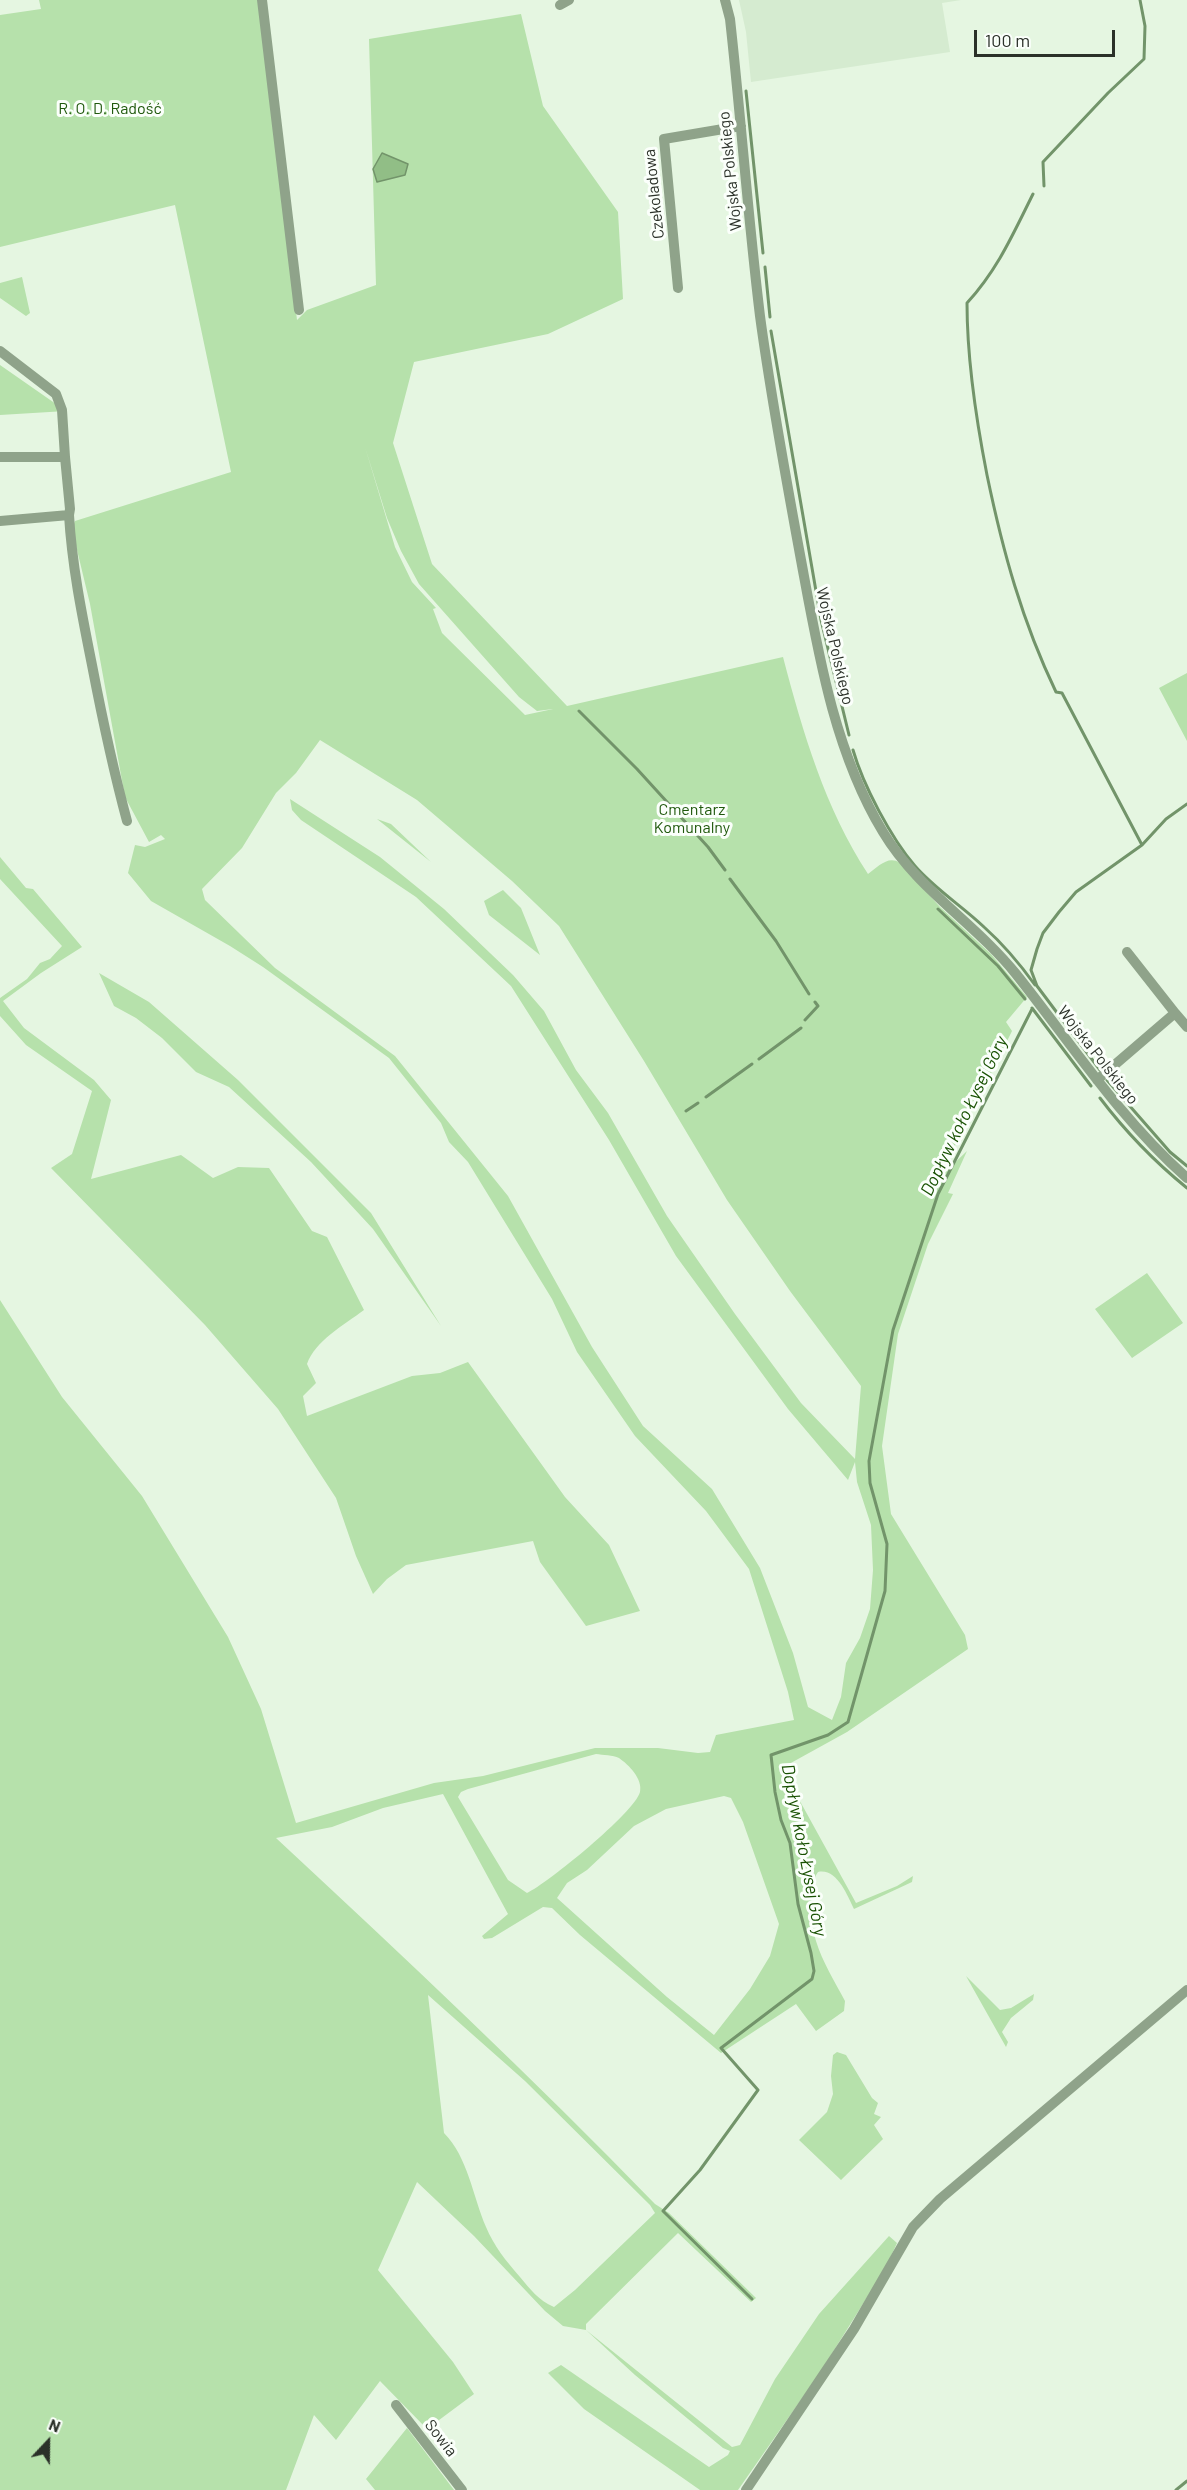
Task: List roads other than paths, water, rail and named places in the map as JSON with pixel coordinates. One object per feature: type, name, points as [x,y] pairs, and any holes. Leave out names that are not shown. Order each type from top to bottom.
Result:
[{"type":"street","points":[[262,0],[299,310]]},
{"type":"street","name":"Wojska Polskiego","points":[[725,0],[730,19],[760,316],[775,416],[815,636],[852,772],[885,835],[909,868],[1006,963],[1097,1080],[1152,1145],[1187,1178]]},
{"type":"street","name":"Czekoladowa","points":[[678,288],[664,138],[741,126]]},
{"type":"street","points":[[0,351],[56,394],[62,411],[70,545],[80,608],[112,765],[127,821]]},
{"type":"street","points":[[0,457],[65,457]]},
{"type":"street","points":[[0,521],[69,515]]},
{"type":"street","points":[[1127,952],[1187,1027]]},
{"type":"street","points":[[1097,1080],[1175,1013]]},
{"type":"street","points":[[746,2490],[854,2330],[913,2227],[940,2199],[1187,1990]]},
{"type":"street","name":"Sowia","points":[[396,2405],[462,2490]]},
{"type":"waterway","points":[[1044,186],[1043,162],[1108,93],[1144,59],[1145,26],[1140,0]]},
{"type":"waterway","points":[[746,91],[763,253]]},
{"type":"waterway","points":[[1033,194],[996,264],[967,303],[970,368],[979,433],[1007,559],[1033,639],[1056,692],[1062,693],[1142,845]]},
{"type":"waterway","points":[[765,267],[770,317]]},
{"type":"waterway","points":[[771,331],[821,620],[849,735]]},
{"type":"waterway","points":[[579,711],[637,769],[708,847],[725,870]]},
{"type":"waterway","points":[[853,750],[871,795],[887,826],[915,866],[998,940],[1035,985]]},
{"type":"waterway","name":"Dopływ koło Łysej Góry","points":[[1100,1070],[1037,986],[1031,970],[1037,949],[1043,933],[1076,892],[1142,845],[1166,819],[1187,804]]},
{"type":"waterway","points":[[730,879],[776,941],[809,994]]},
{"type":"waterway","points":[[938,909],[998,966],[1025,999]]},
{"type":"waterway","points":[[805,1020],[818,1006],[815,1002]]},
{"type":"waterway","points":[[1032,1008],[1091,1086]]},
{"type":"waterway","name":"Dopływ koło Łysej Góry","points":[[752,2299],[663,2211],[700,2170],[758,2090],[721,2048],[812,1979],[814,1971],[811,1953],[798,1904],[790,1843],[781,1820],[775,1792],[771,1755],[828,1735],[848,1722],[885,1591],[887,1544],[870,1483],[869,1461],[893,1330],[938,1194],[1032,1009]]},
{"type":"waterway","points":[[759,1059],[801,1028]]},
{"type":"waterway","points":[[706,1097],[752,1064]]},
{"type":"waterway","points":[[1107,1080],[1170,1152],[1187,1166]]},
{"type":"waterway","points":[[1100,1098],[1141,1146],[1187,1188]]},
{"type":"waterway","points":[[686,1111],[698,1103]]},
{"type":"waterway","points":[[1176,2490],[1187,2481]]},
{"type":"park label","name":"R. O. D. Radość","points":[[110,109]]},
{"type":"park label","name":"Cmentarz Komunalny","points":[[692,819]]}]
